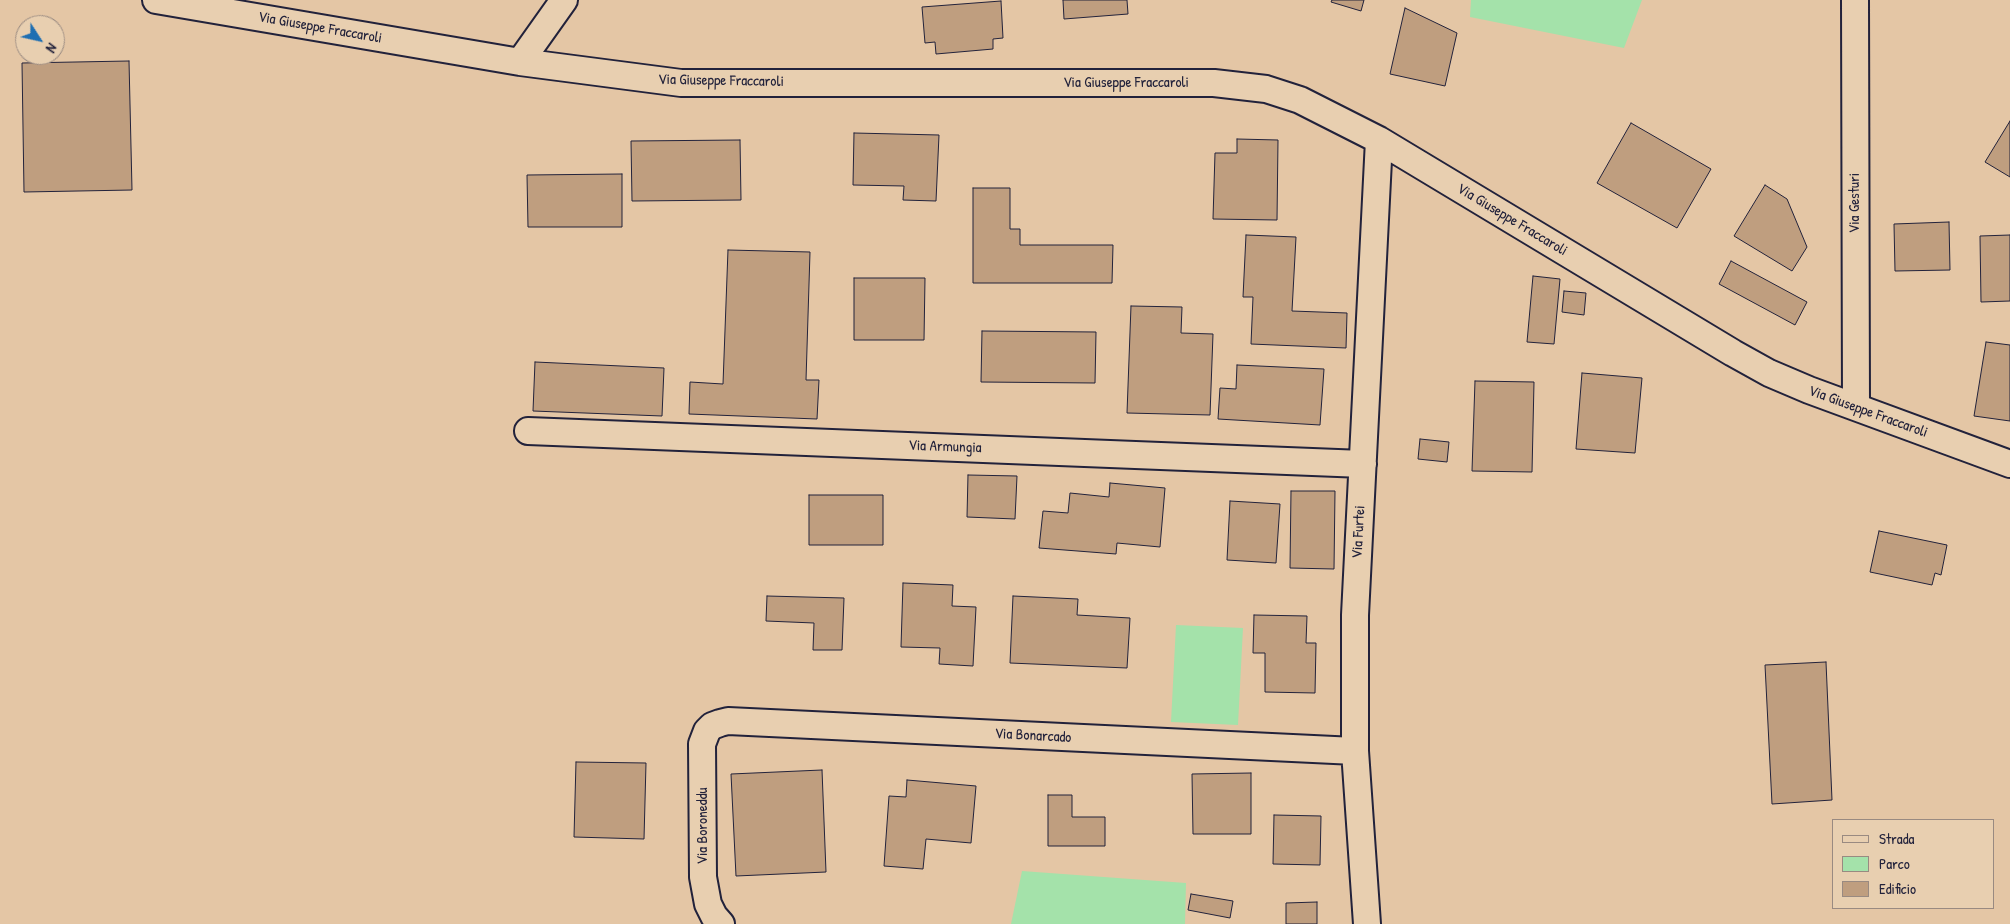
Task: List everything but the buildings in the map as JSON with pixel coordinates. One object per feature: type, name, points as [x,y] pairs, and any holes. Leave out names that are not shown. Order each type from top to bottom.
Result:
[{"type":"street","name":"Via Giuseppe Fraccaroli","points":[[156,0],[520,62],[681,83],[1234,84],[1266,90],[1300,100],[1379,140],[1750,363],[1787,382],[2010,464]]},
{"type":"street","points":[[520,62],[564,0]]},
{"type":"street","name":"Via Gesturi","points":[[1855,0],[1856,407]]},
{"type":"street","name":"Via Furtei","points":[[1367,924],[1355,752],[1355,615],[1379,140]]},
{"type":"street","name":"Via Armungia","points":[[528,431],[1363,464]]},
{"type":"street","name":"Via Bonarcado","points":[[712,726],[728,721],[1355,752]]},
{"type":"street","name":"Via Boroneddu","points":[[712,726],[703,737],[702,744],[703,884],[708,904],[714,916],[721,924]]},
{"type":"green space","points":[[1471,0],[1642,0],[1624,48],[1470,17]]},
{"type":"green space","points":[[1176,625],[1243,628],[1238,725],[1171,722]]},
{"type":"green space","points":[[1022,871],[1186,883],[1185,924],[1011,924]]}]
